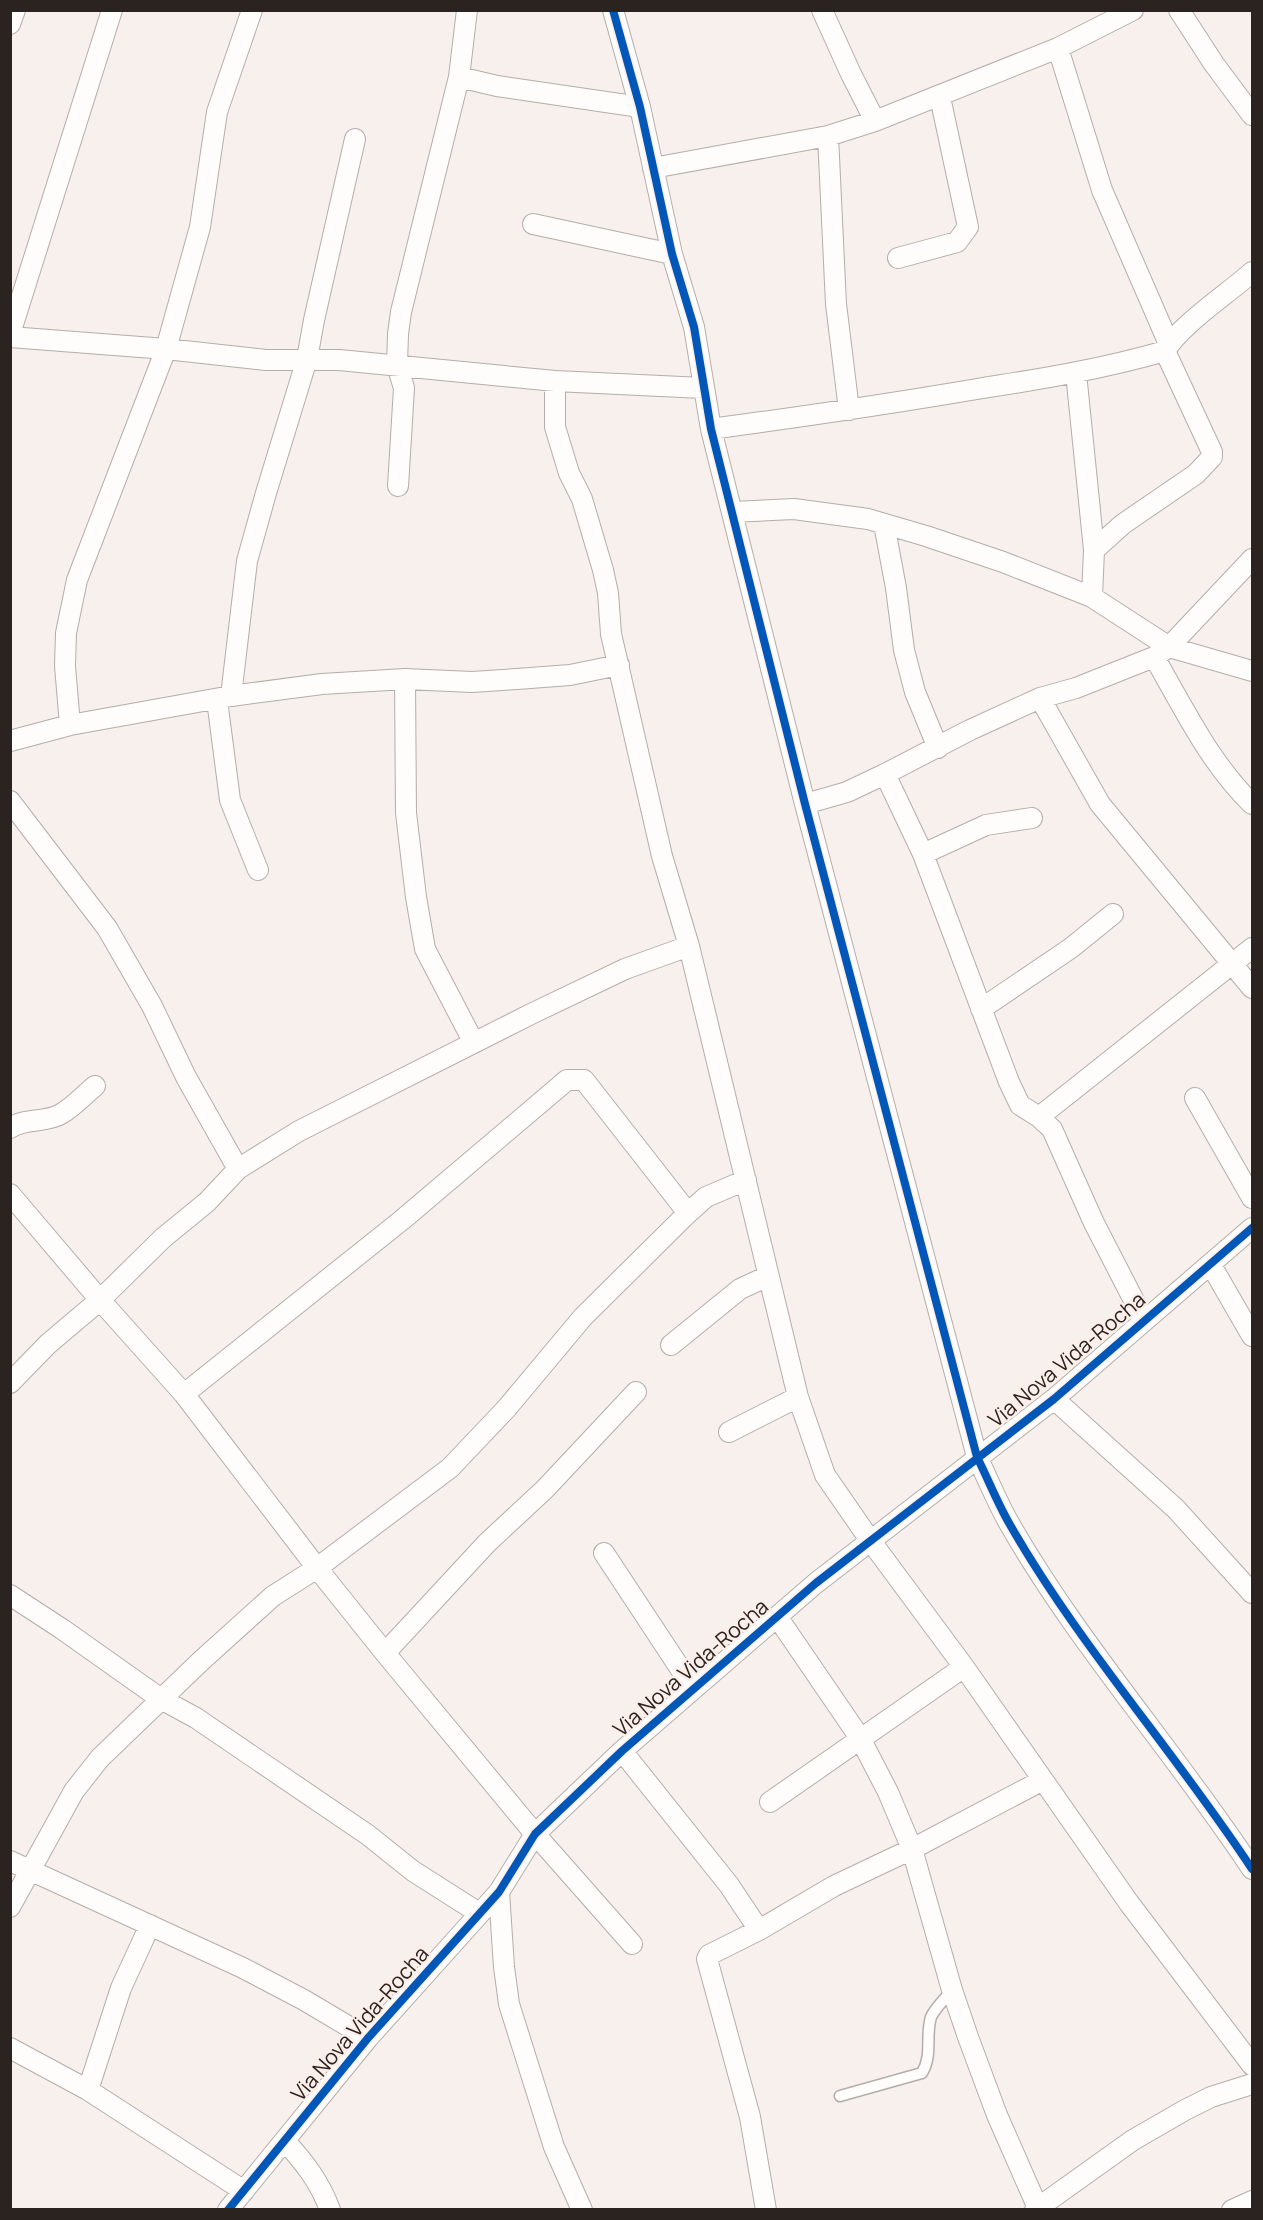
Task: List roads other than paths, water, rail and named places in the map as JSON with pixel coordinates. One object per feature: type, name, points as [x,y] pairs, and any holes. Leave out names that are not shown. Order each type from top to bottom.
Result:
[{"type":"street","points":[[10,24],[15,10]]},
{"type":"street","points":[[112,10],[10,335],[266,360],[307,359],[397,365],[555,381],[703,388]]},
{"type":"street","points":[[70,725],[65,666],[66,633],[77,580],[166,349],[200,226],[217,112],[252,10]]},
{"type":"street","points":[[398,486],[404,388],[397,365],[400,312],[459,77],[467,10]]},
{"type":"street","points":[[613,10],[640,107],[672,254],[694,327],[711,429],[805,804],[977,1457],[1008,1521],[1061,1604],[1221,1821],[1252,1869]]},
{"type":"street","points":[[822,10],[875,122]]},
{"type":"street","points":[[654,168],[828,136],[875,122],[1058,48],[1133,10]]},
{"type":"street","points":[[1179,10],[1214,64],[1252,115]]},
{"type":"street","points":[[1058,48],[1102,190],[1212,452],[1212,457],[1196,474],[1123,524],[1094,550]]},
{"type":"street","points":[[459,77],[497,86],[640,107]]},
{"type":"street","points":[[898,258],[957,242],[968,227],[940,97]]},
{"type":"street","points":[[828,136],[836,304],[849,410]]},
{"type":"street","points":[[258,870],[230,800],[224,698],[248,561],[307,359],[355,140]]},
{"type":"street","points":[[533,224],[672,254]]},
{"type":"street","points":[[711,429],[849,410],[1076,373],[1167,347],[1197,317],[1252,272]]},
{"type":"street","points":[[1076,373],[1094,550],[1092,597]]},
{"type":"street","points":[[555,381],[555,427],[569,473],[582,499],[603,570],[608,593],[611,634],[662,856],[689,946],[798,1396],[825,1475],[964,1667],[1129,1904],[1252,2065]]},
{"type":"street","points":[[732,512],[794,509],[868,519],[1003,562],[1092,597],[1161,652],[1252,671]]},
{"type":"street","points":[[884,524],[896,588],[904,650],[915,692],[938,748]]},
{"type":"street","points":[[805,804],[847,792],[970,730],[1040,698],[1076,688],[1161,652],[1252,559]]},
{"type":"street","points":[[1161,652],[1202,742],[1232,784],[1252,804]]},
{"type":"street","points":[[10,741],[70,725],[224,698],[322,684],[405,679],[472,682],[517,679],[570,675],[619,664]]},
{"type":"street","points":[[405,679],[406,813],[419,918],[425,949],[474,1043]]},
{"type":"street","points":[[1040,698],[1100,804],[1252,988]]},
{"type":"street","points":[[885,774],[923,854],[1009,1082],[1020,1105],[1052,1129],[1094,1223],[1144,1320]]},
{"type":"street","points":[[10,801],[107,928],[152,1006],[186,1077],[238,1169]]},
{"type":"street","points":[[923,854],[986,825],[1032,818]]},
{"type":"street","points":[[981,1009],[1071,948],[1113,914]]},
{"type":"street","points":[[10,1383],[48,1344],[100,1300],[163,1238],[207,1202],[238,1169],[299,1131],[474,1043],[626,969],[689,946]]},
{"type":"street","points":[[1039,1117],[1252,948]]},
{"type":"street","points":[[184,1394],[402,1220],[567,1080],[584,1080],[688,1213]]},
{"type":"street","points":[[10,1128],[16,1124],[61,1114],[95,1086]]},
{"type":"street","points":[[1195,1098],[1252,1198]]},
{"type":"street","points":[[10,1907],[74,1791],[100,1758],[160,1699],[273,1596],[317,1568],[450,1468],[491,1426],[583,1317],[688,1213],[706,1197],[746,1180]]},
{"type":"street","points":[[10,1194],[184,1394],[385,1653],[535,1834],[632,1944]]},
{"type":"street","name":"Via Nova Vida-Rocha","points":[[228,2210],[369,2038],[499,1892],[535,1834],[622,1751],[816,1583],[1054,1399],[1252,1228]]},
{"type":"street","points":[[1211,1265],[1252,1336]]},
{"type":"street","points":[[670,1345],[740,1289],[768,1276]]},
{"type":"street","points":[[385,1653],[487,1543],[545,1489],[636,1392]]},
{"type":"street","points":[[729,1432],[798,1396]]},
{"type":"street","points":[[1054,1399],[1176,1509],[1252,1593]]},
{"type":"street","points":[[604,1553],[693,1688]]},
{"type":"street","points":[[10,1595],[160,1699],[196,1718],[368,1835],[413,1871],[479,1913]]},
{"type":"street","points":[[778,1618],[860,1738],[888,1792],[912,1849],[952,1990],[997,2115],[1036,2208],[1133,2140],[1185,2110],[1211,2097],[1252,2085]]},
{"type":"street","points":[[770,1802],[964,1667]]},
{"type":"street","points":[[622,1751],[710,1860],[759,1930]]},
{"type":"street","points":[[766,2210],[750,2117],[707,1959],[709,1955],[759,1930],[834,1886],[912,1849],[1043,1780]]},
{"type":"street","points":[[10,1861],[31,1868],[273,1984],[369,2038]]},
{"type":"street","points":[[499,1892],[509,2004],[554,2147],[582,2210]]},
{"type":"street","points":[[88,2090],[121,1988],[150,1926]]},
{"type":"street","points":[[10,2048],[88,2090],[244,2191]]},
{"type":"street","points":[[285,2141],[315,2178],[330,2210]]},
{"type":"street","points":[[1232,2210],[1252,2201]]},
{"type":"lane","points":[[840,2096],[922,2073],[928,2062],[929,2029],[932,2015],[952,1990]]}]
